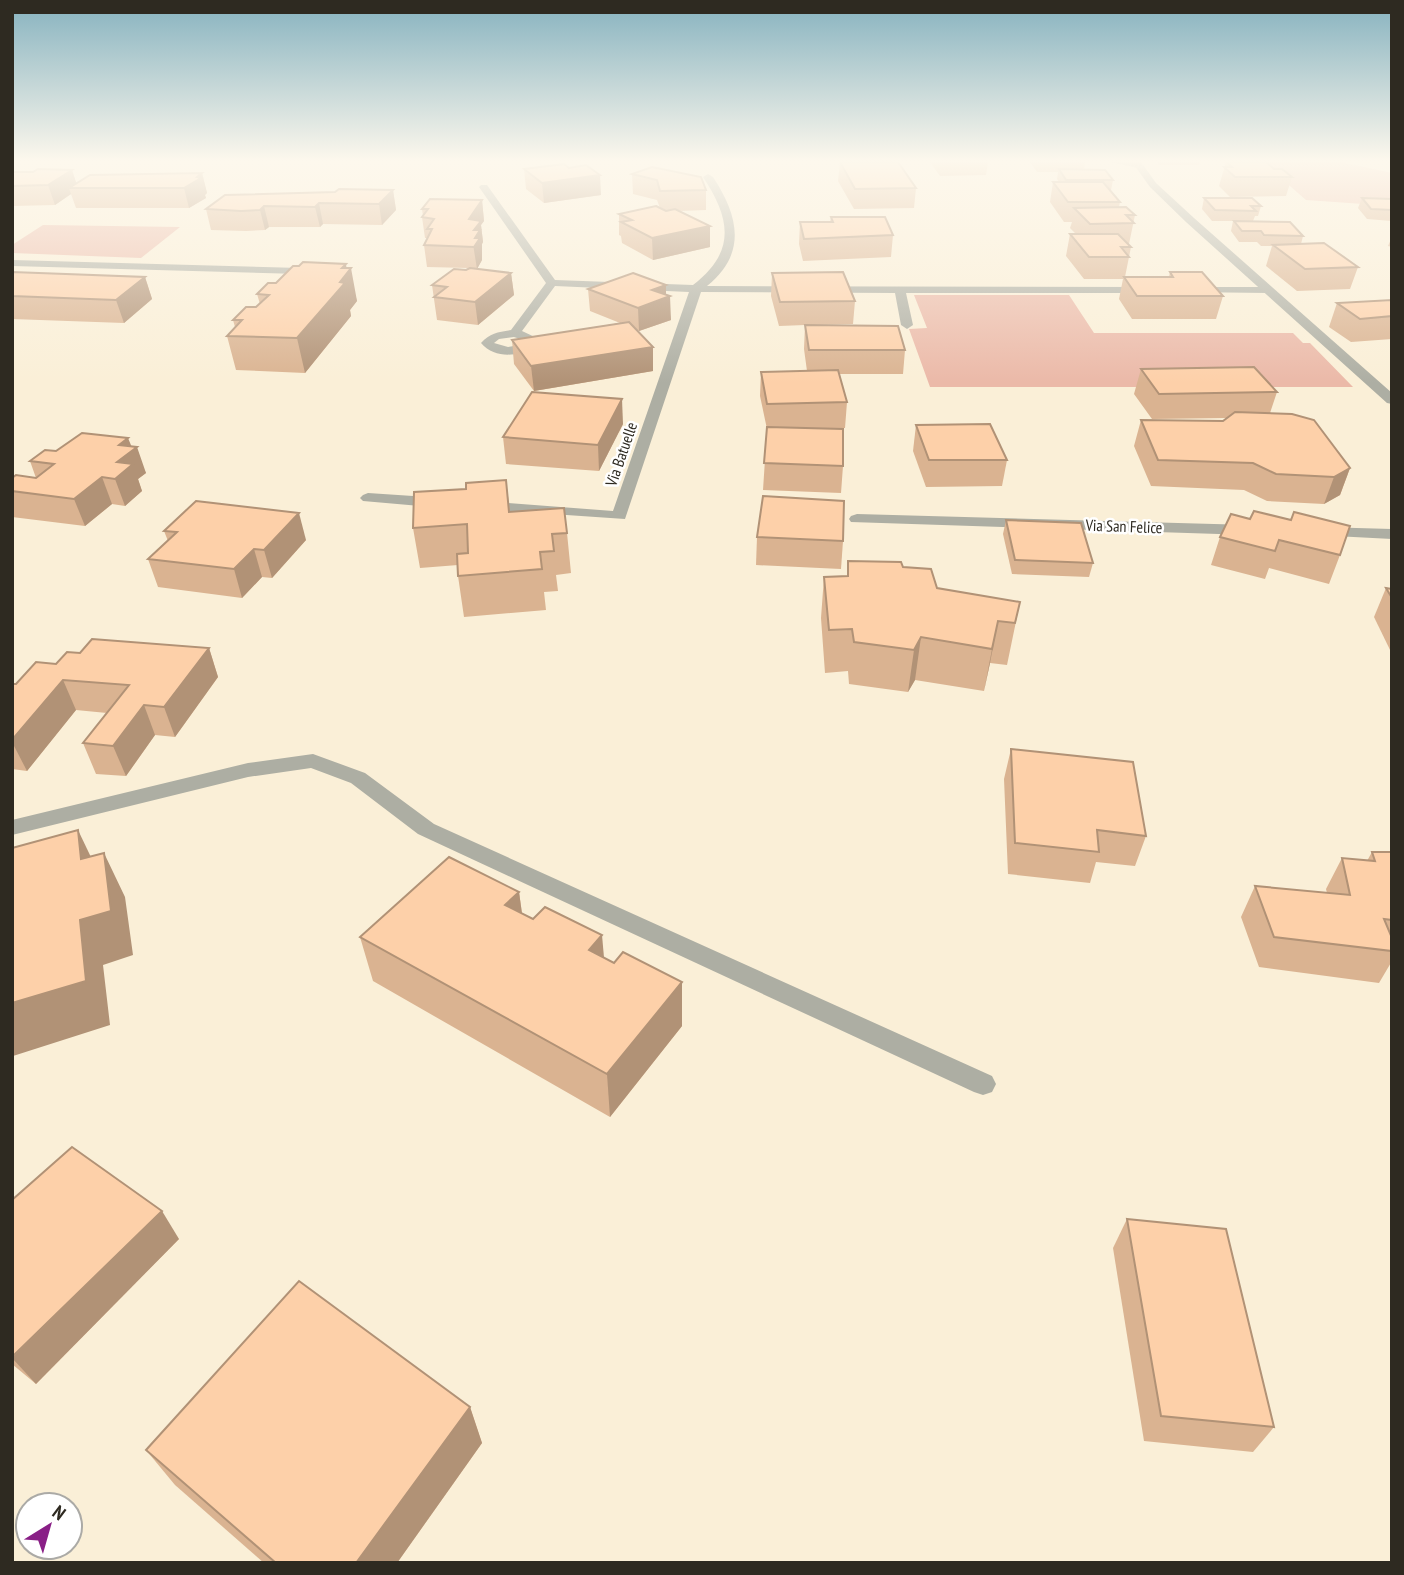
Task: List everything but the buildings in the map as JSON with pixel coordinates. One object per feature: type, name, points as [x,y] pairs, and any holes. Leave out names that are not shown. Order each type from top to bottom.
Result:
[{"type":"street","points":[[518,236],[552,283]]},
{"type":"street","name":"Via Batuelle","points":[[368,498],[619,516],[696,289],[709,280],[724,261],[730,236]]},
{"type":"street","points":[[1207,236],[1392,400]]},
{"type":"street","points":[[12,263],[300,271],[320,275]]},
{"type":"street","points":[[552,283],[696,289],[1159,290]]},
{"type":"street","points":[[515,333],[552,283]]},
{"type":"street","points":[[900,290],[907,325]]},
{"type":"street","points":[[1173,290],[1268,290]]},
{"type":"street","name":"Via San Felice","points":[[857,519],[1268,531]]},
{"type":"street","points":[[1309,532],[1392,534]]},
{"type":"street","points":[[12,828],[248,770],[313,761],[358,778],[426,829],[983,1084]]},
{"type":"shaded area","points":[[27,236],[169,236],[141,258],[12,253],[12,245]]},
{"type":"shaded area","points":[[914,295],[1069,295],[1094,333],[1293,333],[1303,343],[1310,343],[1353,387],[930,387],[909,329],[927,328]]}]
